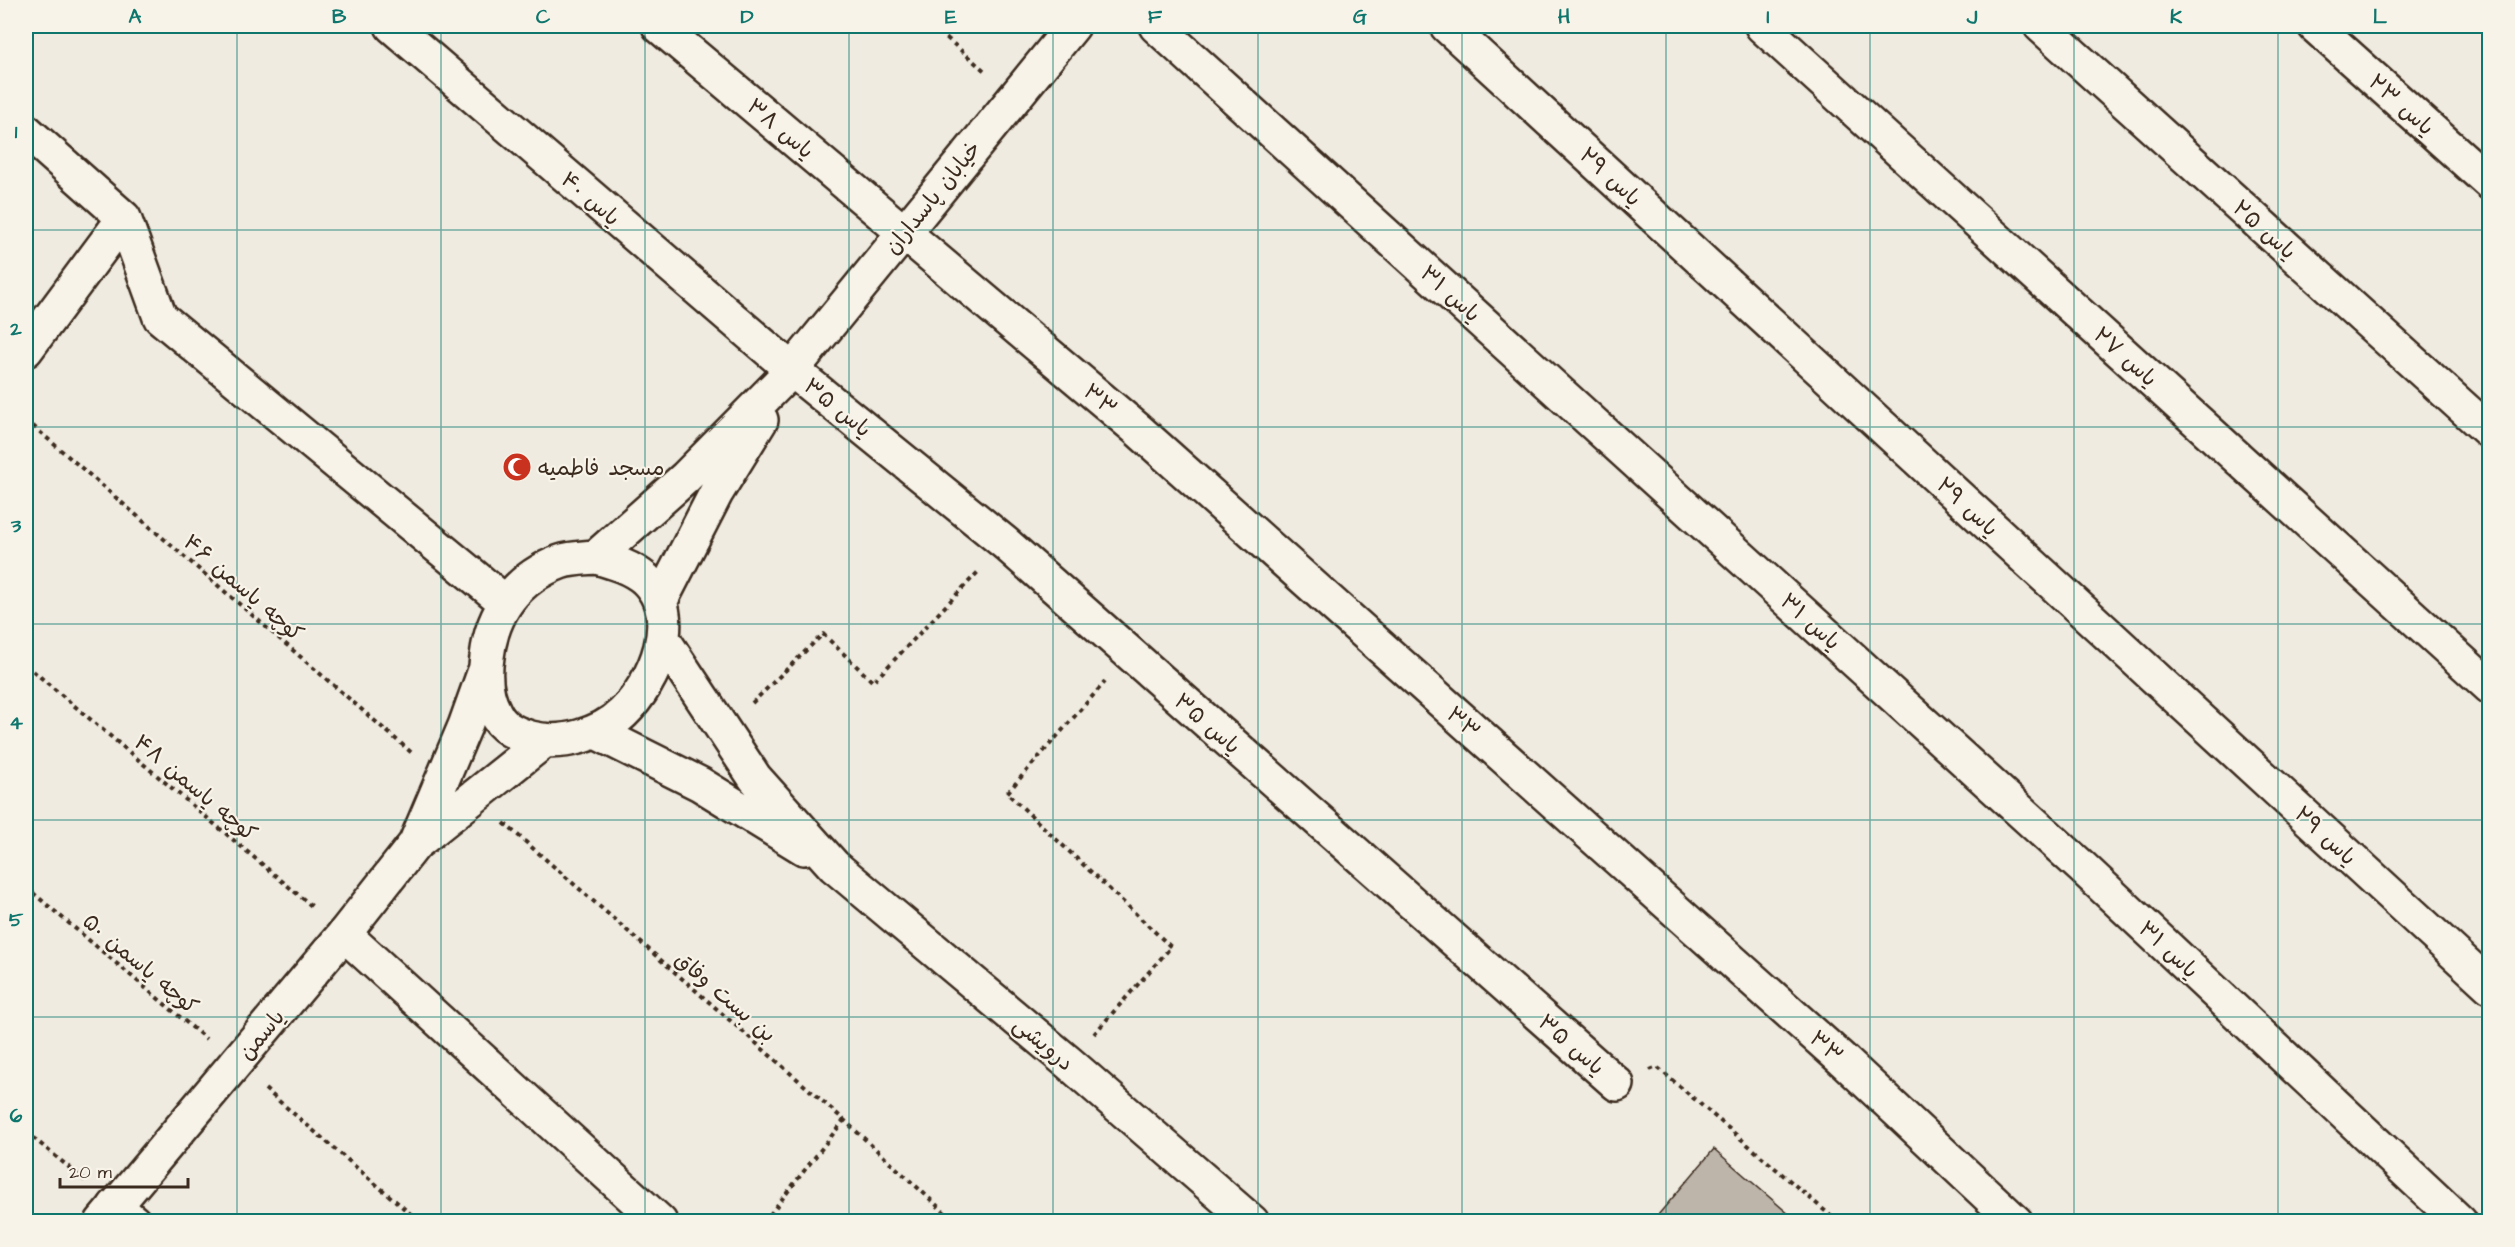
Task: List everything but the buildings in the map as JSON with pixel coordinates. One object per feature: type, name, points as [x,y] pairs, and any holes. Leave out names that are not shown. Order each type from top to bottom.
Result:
[{"type":"street","name":"یاس ۴۰","points":[[392,26],[792,370]]},
{"type":"street","name":"یاس ۳۸","points":[[659,26],[904,231]]},
{"type":"street","name":"خیابان پاسداران","points":[[596,557],[686,478],[792,370],[1073,26]]},
{"type":"street","name":"یاس ۳۱","points":[[1156,26],[2083,868],[2460,1221]]},
{"type":"street","name":"یاس ۲۹","points":[[1447,26],[2490,986]]},
{"type":"street","name":"یاس ۲۷","points":[[1762,26],[2490,687]]},
{"type":"street","name":"یاس ۲۵","points":[[2041,26],[2490,432]]},
{"type":"street","name":"یاس ۲۳","points":[[2315,26],[2490,183]]},
{"type":"street","points":[[26,131],[124,218],[160,317],[505,602]]},
{"type":"street","points":[[26,350],[124,218]]},
{"type":"street","name":"۳۳","points":[[904,231],[1145,437],[1845,1062],[2016,1221]]},
{"type":"street","name":"خیابان پاسداران","points":[[660,602],[716,493],[792,370]]},
{"type":"street","name":"یاس ۳۵","points":[[792,370],[1005,543],[1617,1084]]},
{"type":"street","points":[[596,557],[622,565],[645,580],[660,602],[663,639],[660,658],[623,714],[596,732],[570,739],[544,741],[515,734],[497,718],[487,699],[485,669],[489,634],[505,602],[529,577],[561,562],[596,557]]},
{"type":"street","points":[[663,639],[755,778],[834,867]]},
{"type":"street","name":"یاسمن","points":[[415,844],[485,669]]},
{"type":"street","points":[[596,732],[700,784],[834,867]]},
{"type":"street","name":"یاسمن","points":[[117,1216],[236,1064],[415,844],[544,741]]},
{"type":"street","name":"درویشی","points":[[834,867],[1069,1063],[1252,1221]]},
{"type":"street","points":[[344,934],[660,1221]]},
{"type":"path","points":[[933,26],[1015,97]]},
{"type":"path","name":"کوچه یاسمن ۴۶","points":[[26,420],[442,779]]},
{"type":"path","points":[[724,730],[823,634],[873,682],[1005,543]]},
{"type":"path","points":[[1069,1063],[1171,947],[1006,793],[1130,654]]},
{"type":"path","name":"کوچه یاسمن ۴۸","points":[[26,665],[344,934]]},
{"type":"path","name":"بن بست وفاق","points":[[474,797],[844,1120],[955,1221]]},
{"type":"path","name":"کوچه یاسمن ۵۰","points":[[26,887],[420,1221]]},
{"type":"path","points":[[1617,1084],[1657,1067],[1838,1221]]},
{"type":"path","points":[[764,1221],[844,1120]]},
{"type":"path","points":[[26,1132],[117,1216]]},
{"type":"place","name":"مسجد فاطمیه","points":[[517,467]]}]
